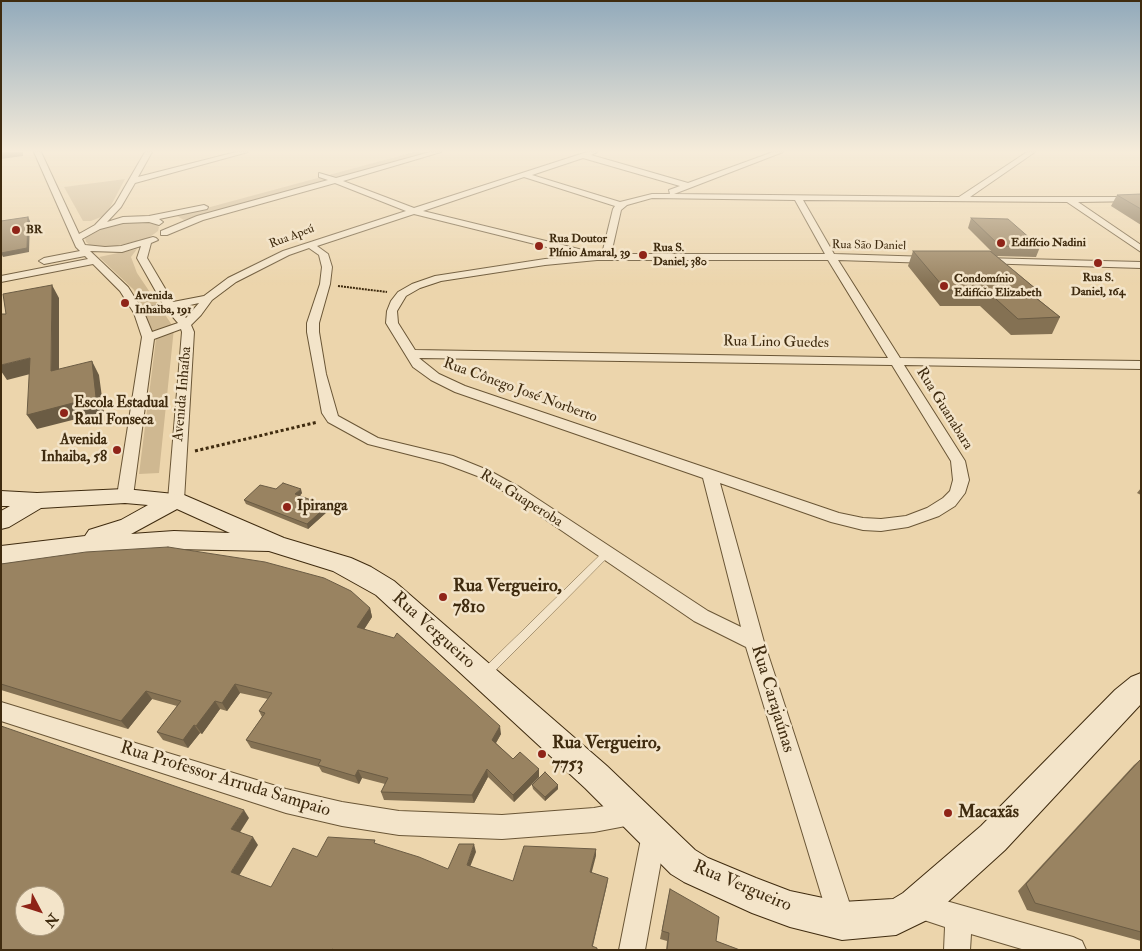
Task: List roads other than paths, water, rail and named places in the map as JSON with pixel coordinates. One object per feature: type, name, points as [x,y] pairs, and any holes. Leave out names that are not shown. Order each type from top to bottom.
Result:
[{"type":"main road","name":"Rua Vergueiro","points":[[1,498],[37,501],[125,496],[176,500],[276,544],[342,564],[377,583],[633,812],[684,862],[696,870],[752,895],[790,909],[842,921],[896,917],[916,906],[993,838],[1125,699],[1141,686]]},
{"type":"main road","points":[[33,551],[128,526],[176,500]]},
{"type":"main road","points":[[1,520],[37,501]]},
{"type":"main road","name":"Rua Vergueiro","points":[[1,555],[112,543],[174,540],[276,544]]},
{"type":"street","points":[[58,196],[82,246],[124,289],[139,313],[148,337],[125,496]]},
{"type":"street","points":[[82,246],[118,205],[123,196]]},
{"type":"street","points":[[1,269],[82,246],[105,250],[122,249],[147,243],[164,233],[200,218],[277,196]]},
{"type":"street","points":[[376,196],[413,211],[602,257],[616,209],[620,205],[632,200],[654,196]]},
{"type":"street","name":"Rua Apeú","points":[[148,337],[185,324],[197,313],[208,298],[249,270],[309,244],[458,196]]},
{"type":"street","points":[[592,196],[620,205]]},
{"type":"street","points":[[755,196],[959,200],[1141,199]]},
{"type":"street","points":[[959,200],[965,196]]},
{"type":"street","name":"Rua Guanabara","points":[[710,475],[804,508],[863,524],[882,525],[908,521],[934,512],[949,502],[957,493],[961,480],[958,461],[830,257],[797,197]]},
{"type":"street","points":[[1069,200],[1141,249]]},
{"type":"street","points":[[149,219],[213,204]]},
{"type":"street","points":[[118,205],[126,215],[162,223],[166,227],[164,233]]},
{"type":"street","points":[[97,227],[137,218]]},
{"type":"street","name":"Avenida Inhaíba","points":[[147,243],[142,258],[169,305],[185,324],[188,332],[176,500]]},
{"type":"street","name":"Rua Guaperoba","points":[[309,244],[323,254],[326,261],[325,284],[313,323],[313,332],[320,374],[333,419],[373,441],[448,458],[485,474],[516,492],[700,616],[754,642]]},
{"type":"street","name":"Rua São Daniel","points":[[602,257],[830,257],[937,260]]},
{"type":"street","name":"Rua Cônego José Norberto","points":[[602,257],[439,278],[416,286],[402,294],[396,301],[392,311],[392,322],[410,354],[418,364],[426,372],[447,383],[710,475]]},
{"type":"street","points":[[1,279],[95,261]]},
{"type":"street","points":[[976,261],[1141,265]]},
{"type":"street","name":"Rua Apeú","points":[[139,313],[208,298]]},
{"type":"street","name":"Rua Lino Guedes","points":[[410,354],[599,355],[1141,365]]},
{"type":"street","name":"Rua Carajaúnas","points":[[710,475],[754,642],[842,921]]},
{"type":"street","name":"Rua Professor Arruda Sampaio","points":[[1,711],[286,801],[342,814],[399,823],[502,827],[594,820],[633,812]]},
{"type":"street","points":[[632,950],[654,834]]},
{"type":"street","points":[[916,906],[1073,950]]},
{"type":"street","points":[[957,950],[960,918]]},
{"type":"lane","points":[[483,676],[606,554]]},
{"type":"place","name":"BR","points":[[16,230]]},
{"type":"place","name":"Edifício Nadini","points":[[1001,243]]},
{"type":"place","name":"Rua Doutor Plínio Amaral, 39","points":[[539,246]]},
{"type":"place","name":"Rua S. Daniel, 380","points":[[643,255]]},
{"type":"place","name":"Rua S. Daniel, 164","points":[[1098,263]]},
{"type":"place","name":"Condomínio Edifício Elizabeth","points":[[944,286]]},
{"type":"place","name":"Avenida Inhaiba, 191","points":[[125,303]]},
{"type":"place","name":"Escola Estadual Raul Fonseca","points":[[64,413]]},
{"type":"place","name":"Avenida Inhaiba, 58","points":[[117,450]]},
{"type":"place","name":"Ipiranga","points":[[287,507]]},
{"type":"place","name":"Rua Vergueiro, 7810","points":[[443,597]]},
{"type":"place","name":"Rua Vergueiro, 7753","points":[[542,754]]},
{"type":"place","name":"Macaxãs","points":[[948,813]]}]
